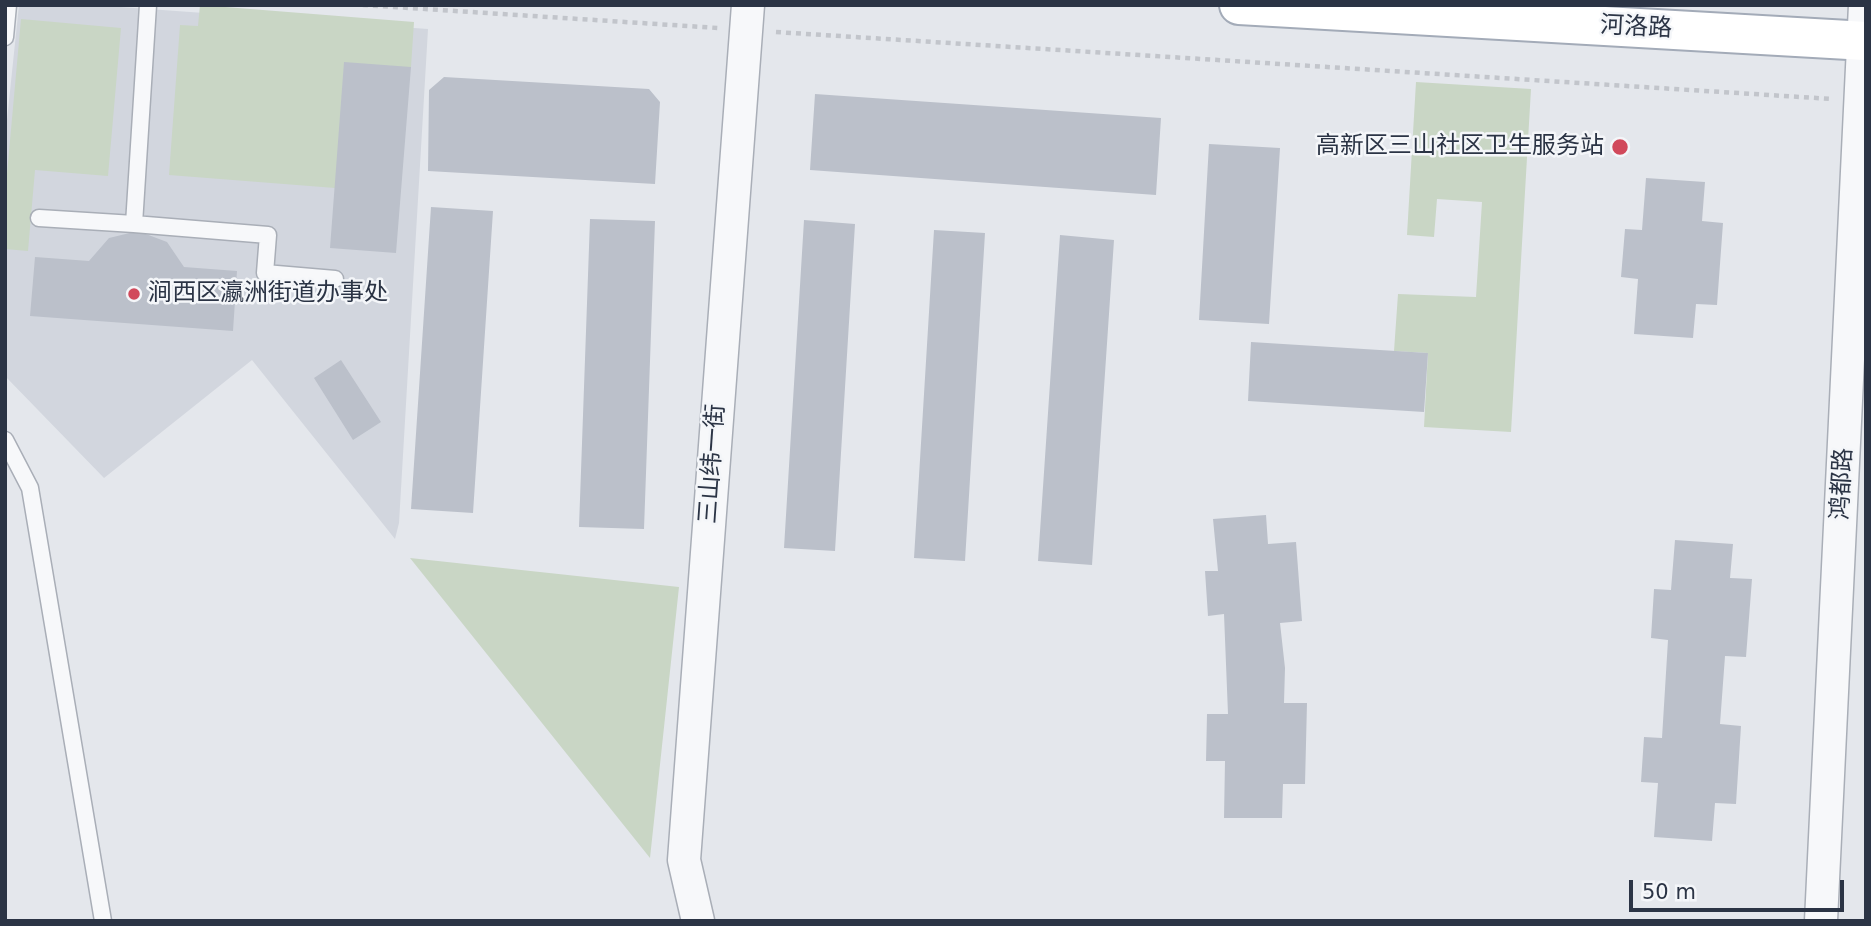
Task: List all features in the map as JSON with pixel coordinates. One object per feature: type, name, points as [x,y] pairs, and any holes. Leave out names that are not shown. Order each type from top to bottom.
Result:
[{"type":"main road","name":"河洛路","points":[[1239,5],[1865,29]]},
{"type":"street","name":"三山纬一街","points":[[698,921],[684,860],[747,18]]},
{"type":"street","name":"鸿都路","points":[[1821,921],[1865,29]]},
{"type":"lane","points":[[5,37],[8,5]]},
{"type":"lane","points":[[134,224],[148,5]]},
{"type":"lane","points":[[39,218],[268,235],[265,273],[335,279]]},
{"type":"lane","points":[[5,440],[30,488],[103,921]]},
{"type":"path","points":[[363,5],[747,18],[1862,101]]},
{"type":"shaded area","points":[[19,5],[92,5],[428,29],[399,523],[395,539],[252,360],[104,478],[5,376],[5,139]]},
{"type":"green space","points":[[200,5],[414,22],[411,67],[335,188],[169,175],[180,25],[198,26]]},
{"type":"green space","points":[[21,19],[121,28],[108,176],[35,170],[28,251],[5,249],[5,196]]},
{"type":"green space","points":[[1416,82],[1531,89],[1511,432],[1424,427],[1428,353],[1394,351],[1398,294],[1476,297],[1482,202],[1437,199],[1434,237],[1407,235]]},
{"type":"green space","points":[[410,558],[679,587],[650,858]]},
{"type":"building","points":[[344,62],[411,67],[396,253],[330,248]]},
{"type":"building","points":[[444,77],[649,89],[660,102],[655,184],[428,171],[429,90]]},
{"type":"building","points":[[815,94],[1161,118],[1156,195],[810,170]]},
{"type":"building","points":[[1209,144],[1280,148],[1269,324],[1199,320]]},
{"type":"building","points":[[1646,178],[1705,182],[1702,221],[1723,223],[1717,305],[1696,304],[1693,338],[1634,334],[1638,279],[1621,277],[1625,229],[1642,230]]},
{"type":"building","points":[[431,207],[493,211],[473,513],[411,509]]},
{"type":"building","points":[[590,219],[655,221],[644,529],[579,527]]},
{"type":"building","points":[[804,220],[855,224],[835,551],[784,548]]},
{"type":"building","points":[[934,230],[985,233],[965,561],[914,558]]},
{"type":"building","name":"涧西区瀛洲街道办事处","points":[[138,231],[167,242],[184,267],[237,271],[233,331],[30,316],[35,257],[89,261],[109,238]]},
{"type":"building","points":[[1060,235],[1114,240],[1092,565],[1038,561]]},
{"type":"building","points":[[1251,342],[1428,353],[1424,412],[1248,401]]},
{"type":"building","points":[[341,360],[381,422],[353,440],[314,378]]},
{"type":"building","points":[[1266,515],[1268,544],[1296,542],[1302,621],[1280,623],[1285,668],[1284,703],[1307,703],[1305,784],[1283,784],[1282,818],[1224,818],[1225,761],[1206,761],[1207,714],[1228,714],[1224,614],[1208,616],[1205,571],[1218,571],[1213,519]]},
{"type":"building","points":[[1675,540],[1733,544],[1730,578],[1752,579],[1746,657],[1725,656],[1720,724],[1741,726],[1736,804],[1715,803],[1712,841],[1654,837],[1658,783],[1641,782],[1644,737],[1662,738],[1668,640],[1651,638],[1654,589],[1671,590]]},
{"type":"place","name":"高新区三山社区卫生服务站","points":[[1620,147]]},
{"type":"place","name":"涧西区瀛洲街道办事处","points":[[134,294]]}]
